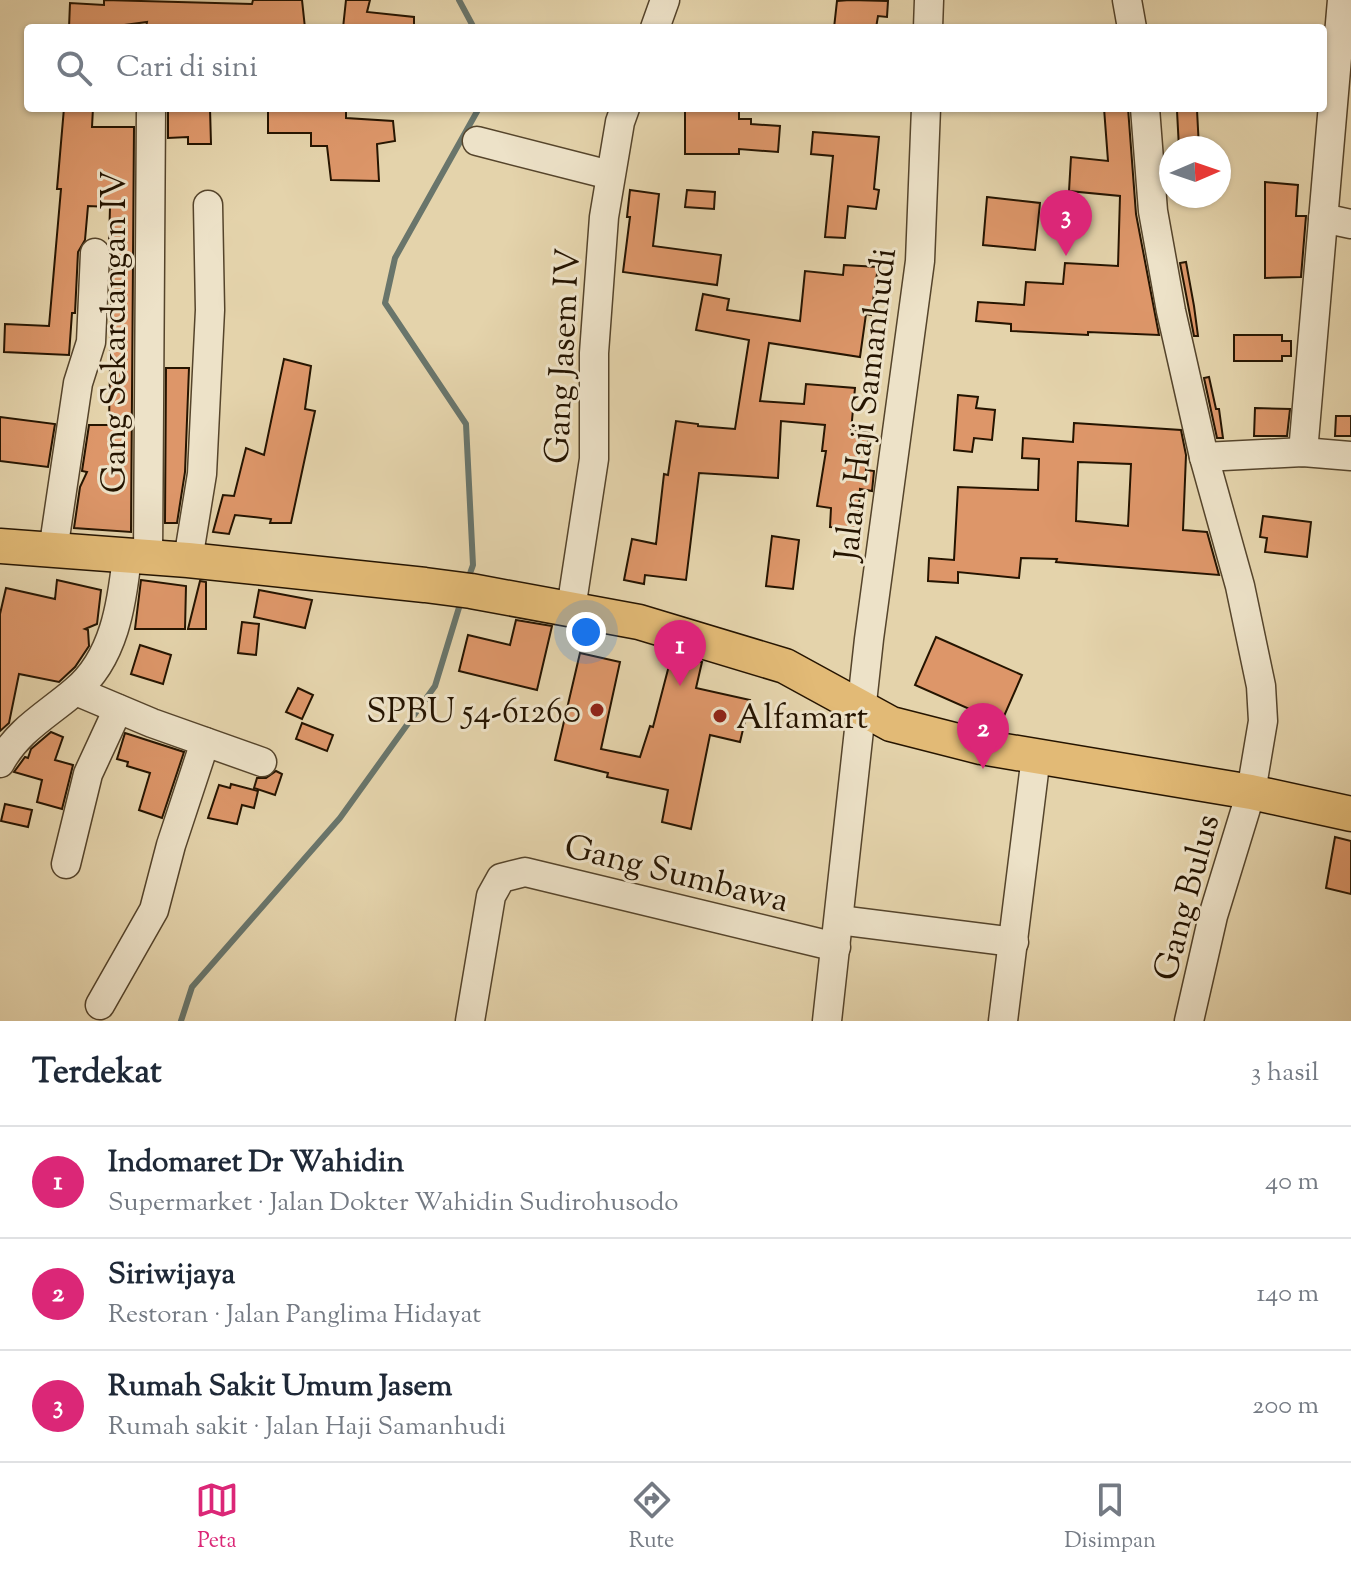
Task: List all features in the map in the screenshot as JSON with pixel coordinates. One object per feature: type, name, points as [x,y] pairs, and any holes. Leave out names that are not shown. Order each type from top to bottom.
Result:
[{"type":"main road","points":[[0,546],[188,560],[425,585],[639,622],[785,666],[891,724],[981,747],[1251,792],[1351,814]]},
{"type":"street","points":[[656,24],[665,0]]},
{"type":"street","points":[[928,24],[929,0]]},
{"type":"street","points":[[1127,0],[1131,24]]},
{"type":"street","points":[[1303,452],[1342,0]]},
{"type":"street","name":"Gang Sekardangan IV","points":[[0,763],[24,731],[76,691],[96,671],[106,654],[124,582],[138,556],[151,112]]},
{"type":"street","name":"Gang Jasem IV","points":[[571,609],[594,459],[594,353],[610,175],[624,112]]},
{"type":"street","name":"Jalan Haji Samanhudi","points":[[827,1021],[862,708],[920,261],[926,112]]},
{"type":"street","name":"Gang Bulus","points":[[1145,112],[1153,211],[1171,311],[1204,457],[1240,586],[1261,686],[1263,721],[1251,792],[1213,916],[1189,1021]]},
{"type":"street","points":[[477,141],[610,175]]},
{"type":"street","points":[[188,560],[202,474],[210,310],[208,205]]},
{"type":"street","points":[[1323,218],[1351,224]]},
{"type":"street","points":[[53,551],[78,383],[91,342],[95,253]]},
{"type":"street","points":[[1204,457],[1303,452],[1351,456]]},
{"type":"street","points":[[76,691],[262,762]]},
{"type":"street","points":[[66,864],[88,774],[118,709]]},
{"type":"street","points":[[100,1005],[154,910],[171,845],[205,742]]},
{"type":"street","points":[[1003,1021],[1036,756]]},
{"type":"street","name":"Gang Sumbawa","points":[[470,1021],[491,896],[501,878],[525,872],[838,934],[1014,942]]},
{"type":"building","points":[[104,0],[252,4],[253,0],[302,0],[305,24],[69,24],[70,3],[104,5]]},
{"type":"building","points":[[346,0],[370,0],[367,12],[414,17],[414,24],[343,24]]},
{"type":"building","points":[[837,1],[888,1],[887,17],[878,16],[877,24],[834,24]]},
{"type":"building","points":[[64,112],[93,112],[92,127],[134,127],[131,532],[74,528],[80,487],[87,472],[82,471],[89,425],[109,425],[110,207],[88,206],[85,240],[78,252],[69,355],[4,352],[5,324],[49,326],[61,189],[57,189]]},
{"type":"building","points":[[168,112],[210,112],[211,144],[188,144],[188,137],[168,138]]},
{"type":"building","points":[[268,112],[346,112],[346,118],[393,121],[395,141],[377,144],[379,181],[331,180],[327,146],[311,146],[311,133],[268,133]]},
{"type":"building","points":[[685,112],[739,112],[739,119],[751,119],[751,124],[780,126],[778,152],[739,149],[739,154],[685,154]]},
{"type":"building","points":[[1104,112],[1128,112],[1136,214],[1159,335],[1011,331],[1011,324],[976,321],[978,302],[1024,305],[1026,282],[1063,284],[1065,263],[1118,266],[1120,196],[1069,191],[1071,157],[1108,161]]},
{"type":"building","points":[[1177,112],[1197,112],[1198,136],[1178,136]]},
{"type":"building","points":[[813,132],[879,137],[874,189],[879,190],[876,209],[848,206],[845,238],[825,237],[833,156],[811,154]]},
{"type":"building","points":[[1265,182],[1298,185],[1296,216],[1306,216],[1301,277],[1265,278]]},
{"type":"building","points":[[630,190],[659,194],[653,246],[721,255],[717,285],[623,272]]},
{"type":"building","points":[[687,190],[715,192],[714,209],[685,207]]},
{"type":"building","points":[[987,197],[1040,203],[1035,250],[983,245]]},
{"type":"building","points":[[1186,262],[1198,336],[1194,336],[1180,263]]},
{"type":"building","points":[[844,265],[878,267],[871,315],[866,314],[860,357],[769,343],[760,401],[804,404],[806,384],[855,388],[851,431],[869,433],[866,470],[874,471],[872,491],[860,489],[858,528],[830,527],[831,508],[817,506],[826,451],[822,451],[825,425],[781,421],[778,478],[699,473],[686,580],[645,575],[644,584],[624,580],[632,539],[656,544],[664,474],[668,475],[676,421],[735,429],[749,340],[696,330],[703,294],[729,299],[727,310],[800,321],[805,271],[843,275]]},
{"type":"building","points":[[1234,335],[1282,335],[1282,341],[1291,341],[1291,356],[1282,356],[1282,361],[1234,361]]},
{"type":"building","points":[[284,359],[311,366],[305,409],[315,411],[291,523],[270,523],[271,519],[235,515],[229,534],[213,532],[223,495],[234,496],[246,448],[264,455]]},
{"type":"building","points":[[166,368],[189,368],[185,472],[177,523],[165,523]]},
{"type":"building","points":[[1209,377],[1216,409],[1219,409],[1223,438],[1217,438],[1204,378]]},
{"type":"building","points":[[958,395],[978,397],[976,408],[995,410],[992,440],[974,438],[972,452],[954,450]]},
{"type":"building","points":[[1255,408],[1290,409],[1287,436],[1254,436]]},
{"type":"building","points":[[1336,416],[1351,416],[1351,436],[1335,436]]},
{"type":"building","points":[[0,417],[55,424],[48,467],[0,461]]},
{"type":"building","points":[[1074,423],[1181,430],[1186,455],[1183,530],[1207,532],[1219,575],[1021,558],[1019,578],[958,572],[958,583],[928,581],[929,558],[954,560],[958,487],[1038,490],[1039,459],[1022,458],[1023,438],[1073,442]],"holes":[[[1078,462],[1131,464],[1128,526],[1076,521]]]},
{"type":"building","points":[[1263,516],[1311,522],[1307,557],[1265,552],[1267,538],[1260,537]]},
{"type":"building","points":[[772,536],[799,540],[793,589],[766,586]]},
{"type":"building","points":[[57,580],[101,590],[97,624],[85,629],[88,630],[89,646],[75,667],[59,682],[19,674],[9,723],[0,731],[0,614],[6,588],[55,599]]},
{"type":"building","points":[[141,580],[186,586],[185,629],[135,629]]},
{"type":"building","points":[[200,581],[206,582],[206,629],[188,629]]},
{"type":"building","points":[[259,590],[312,600],[305,628],[254,617]]},
{"type":"building","points":[[516,620],[552,626],[537,690],[459,671],[468,635],[510,645]]},
{"type":"building","points":[[242,622],[259,624],[256,655],[238,653]]},
{"type":"building","points":[[936,637],[1022,675],[1001,723],[915,685]]},
{"type":"building","points":[[140,645],[171,655],[163,684],[131,674]]},
{"type":"building","points":[[580,653],[620,662],[601,749],[640,757],[650,726],[653,727],[672,654],[702,662],[696,688],[750,700],[740,742],[710,735],[691,829],[662,822],[668,790],[607,777],[608,773],[555,760]]},
{"type":"building","points":[[298,688],[313,695],[302,719],[286,712]]},
{"type":"building","points":[[302,723],[333,735],[327,751],[296,739]]},
{"type":"building","points":[[51,732],[63,737],[55,760],[73,765],[62,809],[37,802],[42,780],[14,772],[25,757],[28,758],[31,749]]},
{"type":"building","points":[[125,733],[184,752],[162,818],[139,810],[150,773],[127,766],[128,762],[117,759]]},
{"type":"building","points":[[276,771],[282,774],[275,795],[254,788],[257,778],[266,778]]},
{"type":"building","points":[[231,784],[258,791],[254,808],[242,805],[237,824],[208,818],[219,785],[230,788]]},
{"type":"building","points":[[5,804],[32,810],[28,827],[1,821]]},
{"type":"building","points":[[1335,837],[1351,841],[1351,894],[1326,888]]},
{"type":"waterway","points":[[459,0],[472,24]]},
{"type":"waterway","points":[[468,579],[473,565],[466,424],[385,303],[395,258],[477,112]]},
{"type":"waterway","points":[[181,1021],[192,987],[340,818],[435,686],[461,601]]},
{"type":"place","name":"Rumah Sakit Umum Jasem","points":[[1066,256]]},
{"type":"place","name":"Indomaret Dr Wahidin","points":[[680,686]]},
{"type":"place","name":"SPBU 54-61260","points":[[597,710]]},
{"type":"place","name":"Alfamart","points":[[720,716]]},
{"type":"place","name":"Siriwijaya","points":[[983,769]]}]
